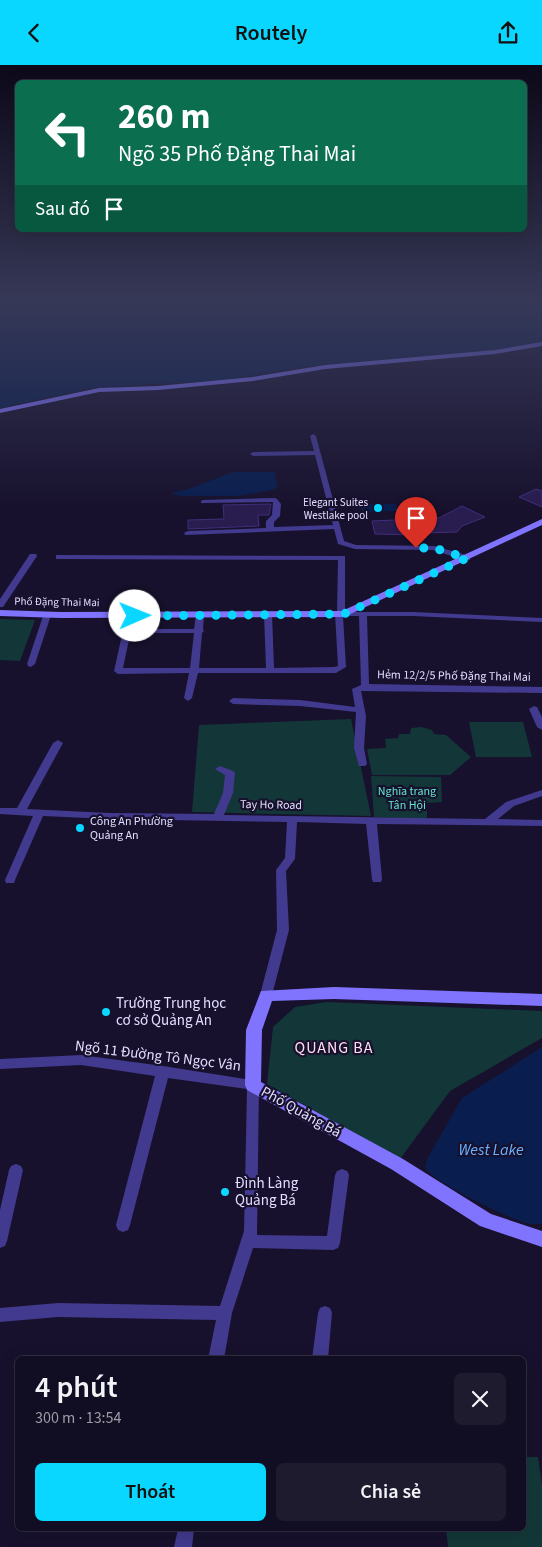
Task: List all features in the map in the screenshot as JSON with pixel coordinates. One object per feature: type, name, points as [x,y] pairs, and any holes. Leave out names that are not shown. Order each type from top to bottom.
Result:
[{"type":"street","points":[[0,411],[99,390],[158,388],[253,379],[300,371]]},
{"type":"street","points":[[313,436],[341,542],[355,547],[434,548],[467,558]]},
{"type":"street","points":[[253,453],[317,453]]},
{"type":"street","points":[[203,502],[275,500],[278,504],[276,516],[270,521],[270,529]]},
{"type":"street","name":"Phố Đặng Thai Mai","points":[[0,613],[47,615],[341,614],[467,558],[542,522]]},
{"type":"street","points":[[188,533],[338,527]]},
{"type":"street","points":[[0,605],[32,556]]},
{"type":"street","points":[[59,557],[342,558],[341,668],[118,671],[126,635]]},
{"type":"street","points":[[268,614],[270,669]]},
{"type":"street","points":[[341,614],[413,614],[542,620]]},
{"type":"street","points":[[362,764],[359,748],[360,710],[356,689],[365,687],[363,614]]},
{"type":"street","points":[[31,664],[47,615]]},
{"type":"street","points":[[188,698],[200,631],[200,615]]},
{"type":"street","points":[[156,631],[200,631]]},
{"type":"street","name":"Hẻm 12/2/5 Phố Đặng Thai Mai","points":[[365,687],[542,690]]},
{"type":"street","points":[[233,701],[300,703],[360,710]]},
{"type":"street","points":[[534,709],[542,727]]},
{"type":"street","points":[[20,812],[58,743]]},
{"type":"street","points":[[218,817],[228,793],[230,773],[220,769]]},
{"type":"street","points":[[486,823],[510,804],[542,793]]},
{"type":"street","name":"Tay Ho Road","points":[[0,811],[292,819],[542,823]]},
{"type":"street","points":[[10,880],[39,813]]},
{"type":"street","points":[[292,819],[290,859],[280,870],[283,930],[266,995],[334,993],[542,1000]]},
{"type":"street","points":[[372,819],[377,879]]},
{"type":"street","name":"Phố Quảng Bá","points":[[266,995],[254,1030],[253,1085],[397,1164],[486,1220],[542,1239]]},
{"type":"street","name":"Ngõ 11 Đường Tô Ngọc Vân","points":[[0,1063],[47,1067],[81,1060],[253,1085]]},
{"type":"street","points":[[124,1225],[163,1071]]},
{"type":"street","points":[[217,1356],[226,1313],[251,1231],[253,1085]]},
{"type":"street","points":[[0,1241],[16,1170]]},
{"type":"street","points":[[248,1241],[333,1243],[342,1175]]},
{"type":"street","points":[[0,1315],[58,1310],[226,1313]]},
{"type":"street","points":[[320,1356],[325,1313]]},
{"type":"street","points":[[183,1547],[186,1531]]},
{"type":"green space","points":[[0,619],[35,620],[20,661],[0,660]]},
{"type":"green space","points":[[351,719],[371,816],[192,812],[199,725]]},
{"type":"green space","points":[[469,722],[523,722],[532,757],[476,757]]},
{"type":"green space","points":[[421,727],[432,730],[434,734],[446,735],[471,757],[450,775],[372,775],[367,749],[386,748],[385,739],[398,738],[399,734],[410,734],[411,728]]},
{"type":"green space","name":"Nghĩa trang Tân Hội","points":[[371,776],[441,777],[442,802],[427,803],[427,819],[374,817]]},
{"type":"green space","points":[[326,1002],[542,1011],[542,1038],[450,1091],[400,1159],[267,1084],[273,1027],[295,1007]]},
{"type":"green space","points":[[526,1457],[538,1457],[542,1485],[542,1547],[448,1547],[446,1531],[526,1531]]},
{"type":"water","points":[[0,371],[277,371],[226,380],[90,388],[0,408]]},
{"type":"water","points":[[233,472],[274,472],[278,487],[272,490],[238,496],[180,496],[171,493],[189,489]]},
{"type":"water","name":"Elegant Suites Westlake pool","points":[[362,504],[396,504],[398,511],[364,512],[359,508]]},
{"type":"water","name":"West Lake","points":[[542,1047],[542,1224],[530,1224],[507,1216],[457,1191],[425,1168],[427,1159],[462,1098]]},
{"type":"building","points":[[536,489],[542,491],[542,507],[519,497]]},
{"type":"building","points":[[271,504],[269,515],[258,515],[259,526],[188,529],[188,520],[224,519],[223,505]]},
{"type":"building","points":[[462,506],[485,517],[462,526],[457,532],[422,533],[419,535],[375,534],[372,521],[439,518]]},
{"type":"place","name":"Elegant Suites Westlake pool","points":[[378,508]]},
{"type":"place","name":"Công An Phường Quảng An","points":[[80,828]]},
{"type":"place","name":"Trường Trung học cơ sở Quảng An","points":[[106,1012]]},
{"type":"place","name":"Đình Làng Quảng Bá","points":[[225,1192]]},
{"type":"district","name":"QUANG BA","points":[[334,1048]]},
{"type":"route","points":[[135,616],[290,613],[344,614],[467,558],[434,548],[416,548]]}]
